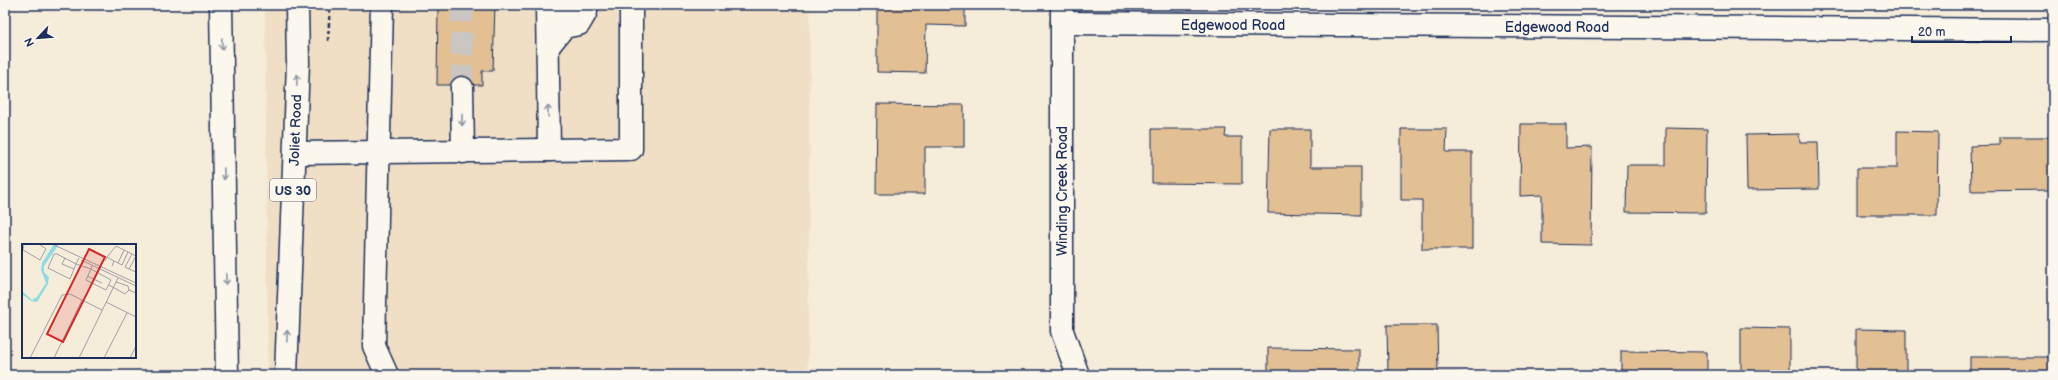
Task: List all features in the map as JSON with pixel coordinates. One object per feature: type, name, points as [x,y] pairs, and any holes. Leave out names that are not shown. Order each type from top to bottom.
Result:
[{"type":"street","points":[[221,5],[228,375]]},
{"type":"street","name":"Joliet Road","points":[[286,375],[298,63],[297,5]]},
{"type":"street","points":[[382,5],[380,153],[374,346],[387,375]]},
{"type":"street","points":[[547,5],[549,150]]},
{"type":"street","points":[[548,47],[564,27],[564,5]]},
{"type":"street","points":[[564,27],[579,24],[586,12],[586,5]]},
{"type":"street","points":[[294,153],[631,149],[631,5]]},
{"type":"street","name":"Edgewood Road","points":[[1062,14],[2053,30]]},
{"type":"street","name":"Winding Creek Road","points":[[1062,14],[1062,331],[1078,375]]},
{"type":"street","points":[[462,88],[463,152]]},
{"type":"shaded area","points":[[265,5],[810,5],[808,375],[268,375]]},
{"type":"building","points":[[438,5],[495,5],[493,71],[482,71],[482,85],[437,85]]},
{"type":"building","points":[[877,5],[965,5],[965,26],[926,25],[925,73],[877,72]]},
{"type":"building","points":[[877,104],[964,105],[964,147],[925,147],[925,194],[876,194]]},
{"type":"building","points":[[1521,124],[1566,124],[1566,148],[1592,147],[1591,245],[1542,244],[1542,195],[1520,196]]},
{"type":"building","points":[[1666,128],[1707,129],[1706,213],[1626,212],[1627,165],[1666,165]]},
{"type":"building","points":[[1152,129],[1226,129],[1225,137],[1242,137],[1242,184],[1152,183]]},
{"type":"building","points":[[1270,129],[1310,129],[1310,167],[1361,167],[1361,215],[1268,213]]},
{"type":"building","points":[[1401,129],[1447,129],[1446,152],[1472,152],[1472,249],[1422,249],[1422,200],[1401,200]]},
{"type":"building","points":[[1897,131],[1938,132],[1937,215],[1857,215],[1857,168],[1897,168]]},
{"type":"building","points":[[1799,134],[1800,142],[1818,142],[1819,189],[1747,190],[1746,135]]},
{"type":"building","points":[[2000,137],[2052,137],[2053,190],[1971,191],[1970,146],[2000,145]]},
{"type":"building","points":[[1387,325],[1437,325],[1438,373],[1459,373],[1459,375],[1388,375]]},
{"type":"building","points":[[1741,328],[1790,329],[1790,375],[1741,375]]},
{"type":"building","points":[[1856,329],[1906,330],[1906,375],[1856,375]]},
{"type":"building","points":[[1268,348],[1359,349],[1359,375],[1268,375]]},
{"type":"building","points":[[1621,351],[1707,352],[1707,375],[1621,375]]},
{"type":"building","points":[[1970,357],[2053,357],[2053,375],[1970,375]]},
{"type":"tunnel","points":[[462,5],[462,88]]}]
